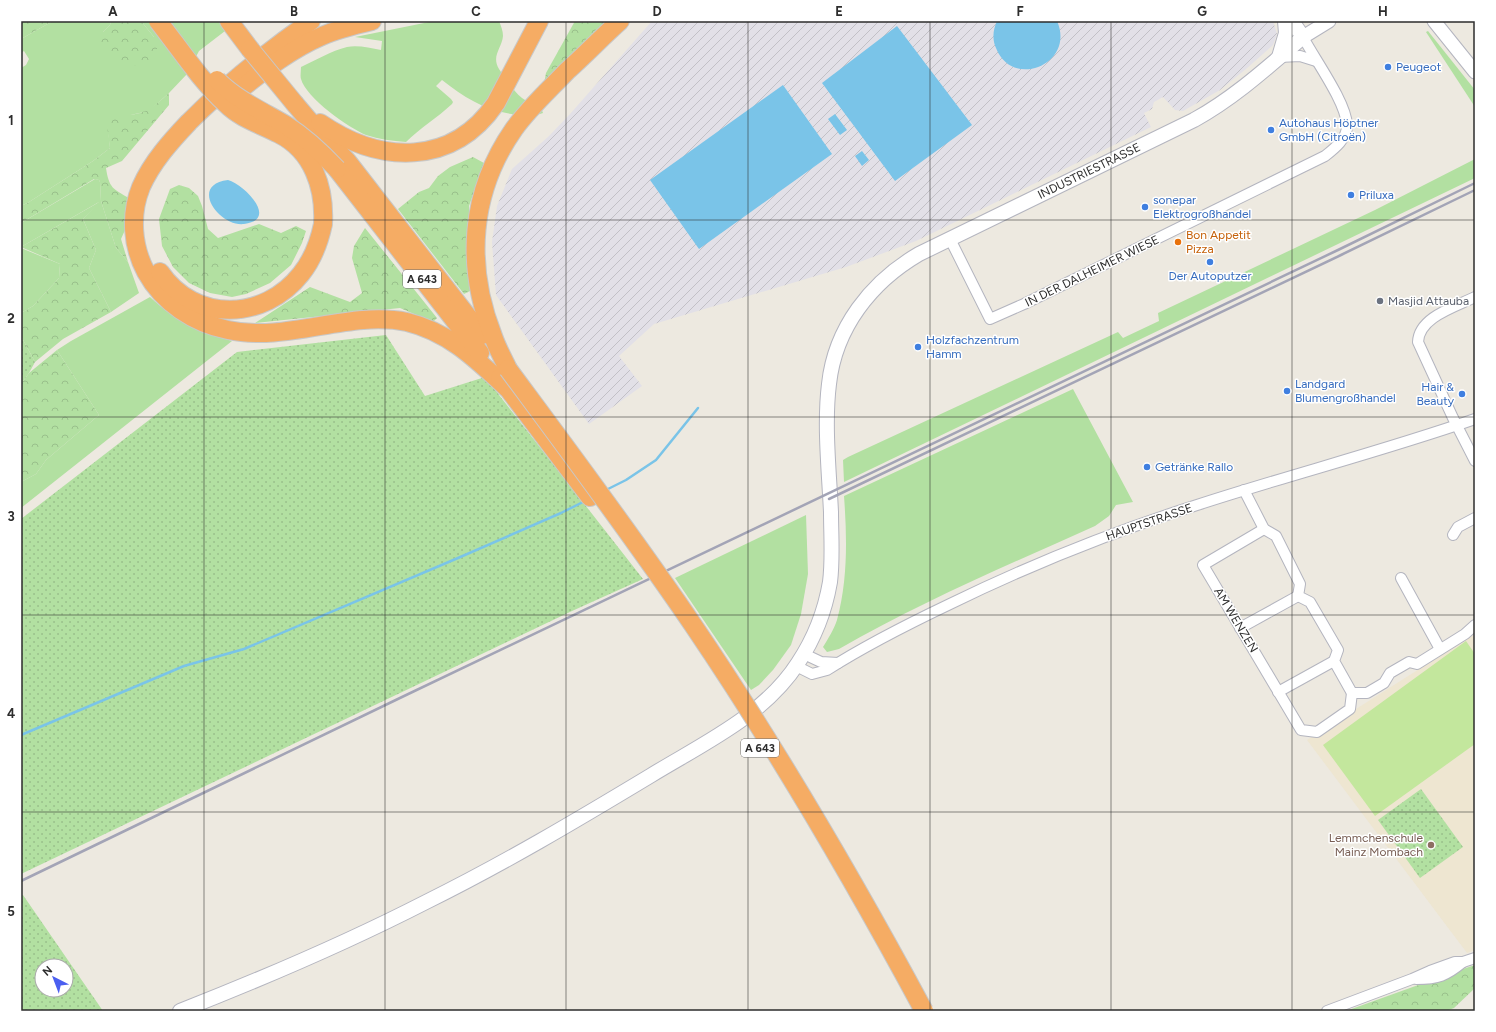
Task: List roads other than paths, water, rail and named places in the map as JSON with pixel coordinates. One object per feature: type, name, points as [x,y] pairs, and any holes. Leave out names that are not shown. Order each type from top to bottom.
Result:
[{"type":"highway","points":[[158,21],[202,79],[219,97],[236,113],[290,141],[307,158],[318,178],[323,201],[324,212],[320,239],[316,251],[301,275],[283,293],[271,300],[246,309],[220,310],[207,307],[189,299],[173,288],[156,267],[151,256],[145,230],[148,203],[158,179],[187,133],[216,95],[236,78],[284,40],[311,21]]},
{"type":"highway","name":"A 643","points":[[170,21],[210,73],[226,88],[252,107],[297,132],[327,158],[337,169],[574,476],[644,572],[726,694],[796,806],[912,1011]]},
{"type":"highway","name":"A 643","points":[[228,21],[295,104],[347,161],[508,369],[653,567],[756,721],[843,864],[924,1011]]},
{"type":"highway","points":[[372,21],[323,35],[290,53],[233,96],[160,156],[146,178],[138,197],[134,218],[135,239],[140,259],[149,278],[170,302],[188,315],[208,324],[226,330],[245,333],[268,333],[369,320],[394,320],[418,325],[441,334],[462,347],[507,388]]},
{"type":"highway","points":[[295,104],[324,126],[347,138],[375,149],[386,152],[412,154],[437,149],[465,135],[489,114],[540,21]]},
{"type":"highway","points":[[508,369],[493,337],[479,289],[476,268],[475,247],[478,219],[486,185],[493,165],[503,146],[528,112],[556,82],[620,21]]},
{"type":"main road","points":[[1279,57],[1286,33],[1285,21]]},
{"type":"main road","name":"IN DER DALHEIMER WIESE","points":[[1292,21],[1303,38]]},
{"type":"main road","name":"INDUSTRIESTRASSE","points":[[192,1009],[376,927],[458,886],[550,836],[746,716],[769,698],[796,666],[804,654],[818,624],[827,597],[830,581],[832,542],[827,419],[828,387],[835,355],[845,330],[851,318],[870,293],[891,273],[919,254],[1211,111],[1238,92],[1303,38]]},
{"type":"street","name":"INDUSTRIESTRASSE","points":[[1303,38],[1329,21]]},
{"type":"street","points":[[1434,21],[1475,72]]},
{"type":"street","name":"IN DER DALHEIMER WIESE","points":[[950,238],[990,319],[1024,304],[1325,156],[1340,144],[1348,126],[1339,99],[1303,38]]},
{"type":"street","points":[[1279,57],[1300,56],[1316,62]]},
{"type":"street","points":[[1475,297],[1432,318],[1425,324],[1419,334],[1418,342],[1475,461]]},
{"type":"street","name":"HAUPTSTRASSE","points":[[796,666],[808,672],[817,674],[827,670],[934,612],[1042,562],[1132,527],[1244,490],[1475,419]]},
{"type":"street","points":[[1244,490],[1264,529],[1276,536],[1300,584],[1298,596]]},
{"type":"street","points":[[1453,536],[1458,527],[1475,518]]},
{"type":"street","name":"AM WENZEN","points":[[1264,529],[1203,565],[1301,730],[1317,732],[1350,709],[1352,693]]},
{"type":"street","points":[[1401,578],[1440,649]]},
{"type":"street","points":[[1240,628],[1298,596]]},
{"type":"street","points":[[1278,692],[1334,661],[1338,650],[1310,602],[1298,596]]},
{"type":"street","points":[[1334,661],[1352,693],[1367,693],[1384,683],[1390,673],[1408,662],[1417,664],[1465,634],[1475,625]]},
{"type":"street","points":[[804,654],[821,662],[838,663]]},
{"type":"street","points":[[1327,1011],[1412,979],[1433,979],[1442,977],[1463,962],[1475,958]]},
{"type":"water","points":[[997,21],[1057,21],[1060,36],[1058,49],[1050,60],[1040,66],[1027,69],[1015,68],[1004,61],[996,48],[994,34]]},
{"type":"water","points":[[897,26],[972,125],[895,181],[822,83]]},
{"type":"water","points":[[783,85],[832,154],[699,249],[650,180]]},
{"type":"water","points":[[835,114],[847,130],[840,135],[828,119]]},
{"type":"water","points":[[862,151],[869,160],[862,166],[855,156]]},
{"type":"water","points":[[228,180],[243,188],[256,202],[259,210],[259,216],[254,221],[244,224],[235,223],[218,213],[212,205],[209,197],[210,189],[216,183]]},
{"type":"waterway","points":[[606,490],[626,480],[656,460],[698,408]]},
{"type":"waterway","points":[[21,735],[184,666],[244,649],[458,558],[585,501]]},
{"type":"railway","points":[[21,881],[1475,183]]},
{"type":"railway","points":[[829,499],[1475,190]]},
{"type":"place","name":"Peugeot","points":[[1388,67]]},
{"type":"place","name":"Autohaus Höptner GmbH (Citroën)","points":[[1271,130]]},
{"type":"place","name":"Priluxa","points":[[1351,195]]},
{"type":"place","name":"sonepar Elektrogroßhandel","points":[[1145,207]]},
{"type":"place","name":"Bon Appetit Pizza","points":[[1178,242]]},
{"type":"place","name":"Der Autoputzer","points":[[1210,262]]},
{"type":"place","name":"Masjid Attauba","points":[[1380,301]]},
{"type":"place","name":"Holzfachzentrum Hamm","points":[[918,347]]},
{"type":"place","name":"Landgard Blumengroßhandel","points":[[1287,391]]},
{"type":"place","name":"Hair & Beauty","points":[[1462,394]]},
{"type":"place","name":"Getränke Rallo","points":[[1147,467]]},
{"type":"place","name":"Lemmchenschule Mainz Mombach","points":[[1431,845]]}]
